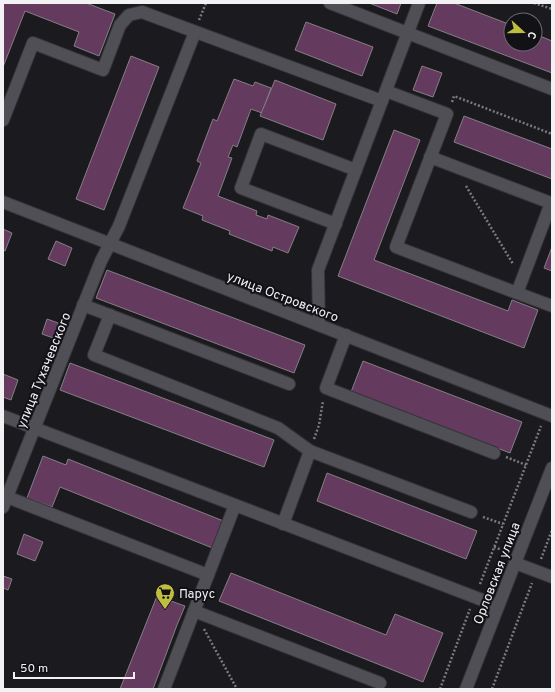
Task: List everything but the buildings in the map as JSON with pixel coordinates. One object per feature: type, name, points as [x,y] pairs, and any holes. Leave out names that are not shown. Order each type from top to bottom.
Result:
[{"type":"street","points":[[330,3],[552,89]]},
{"type":"street","points":[[318,324],[318,270],[419,3]]},
{"type":"street","points":[[3,120],[33,43],[103,70],[120,25],[129,15],[142,12],[195,32],[384,96],[447,114],[396,247],[552,306]]},
{"type":"street","name":"улица Тухачевского","points":[[5,502],[83,305],[119,226],[195,32]]},
{"type":"street","points":[[336,224],[241,188],[256,147],[262,134],[356,170]]},
{"type":"street","points":[[430,157],[551,203],[517,293]]},
{"type":"street","name":"улица Островского","points":[[3,202],[549,415]]},
{"type":"street","points":[[83,305],[289,384]]},
{"type":"street","points":[[110,315],[94,355],[278,428],[311,447],[471,512]]},
{"type":"street","points":[[346,336],[326,388],[494,453]]},
{"type":"street","points":[[3,416],[498,606]]},
{"type":"street","points":[[283,524],[311,447]]},
{"type":"street","name":"Орловская улица","points":[[466,689],[552,468]]},
{"type":"street","points":[[5,502],[208,575]]},
{"type":"street","points":[[164,689],[235,505]]},
{"type":"street","points":[[515,563],[552,577]]},
{"type":"street","points":[[194,611],[380,683]]},
{"type":"path","points":[[203,10],[206,3]]},
{"type":"path","points":[[534,3],[552,9]]},
{"type":"path","points":[[447,114],[454,96],[552,134]]},
{"type":"path","points":[[455,167],[522,280]]},
{"type":"path","points":[[311,447],[319,425],[326,388]]},
{"type":"path","points":[[440,689],[526,465],[549,415]]},
{"type":"path","points":[[494,453],[526,465]]},
{"type":"path","points":[[471,512],[503,524]]},
{"type":"path","points":[[492,689],[552,530]]},
{"type":"path","points":[[194,611],[237,689]]},
{"type":"place","name":"Парус","points":[[165,610]]}]
